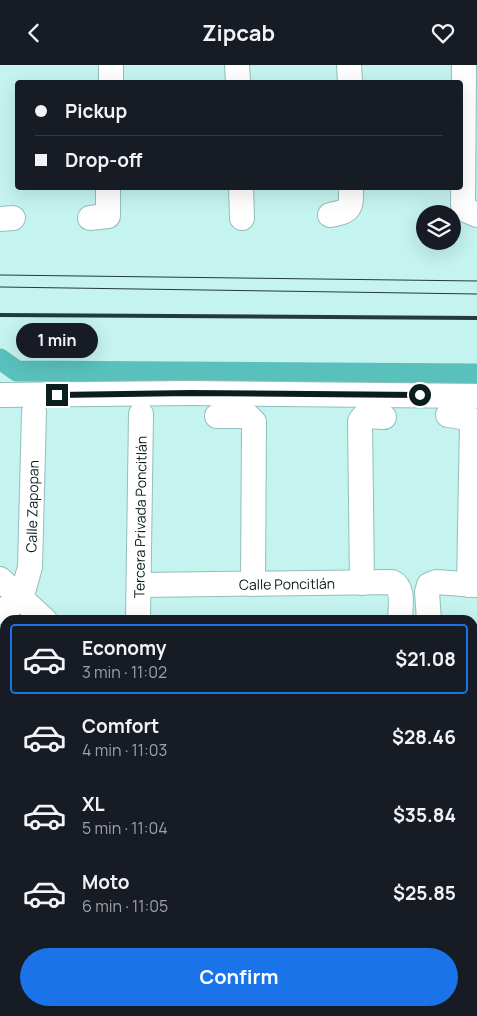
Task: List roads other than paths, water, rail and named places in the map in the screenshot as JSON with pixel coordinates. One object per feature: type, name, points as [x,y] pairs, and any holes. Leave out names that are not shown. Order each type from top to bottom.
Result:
[{"type":"street","points":[[110,80],[111,65]]},
{"type":"street","points":[[237,65],[238,80]]},
{"type":"street","points":[[350,65],[350,80]]},
{"type":"street","points":[[464,65],[464,205],[468,211],[477,215]]},
{"type":"street","points":[[90,217],[108,216],[108,190]]},
{"type":"street","points":[[241,190],[242,218]]},
{"type":"street","points":[[330,215],[340,213],[351,205],[351,190]]},
{"type":"street","points":[[0,395],[190,393],[477,396]]},
{"type":"street","name":"Calle Zapopan","points":[[21,599],[30,567],[34,412]]},
{"type":"street","name":"Tercera Privada Poncitlán","points":[[138,615],[141,414]]},
{"type":"street","points":[[429,615],[427,592],[429,585],[436,582],[473,585],[472,423],[469,418],[448,415]]},
{"type":"street","points":[[217,416],[248,416],[254,422],[253,584]]},
{"type":"street","points":[[362,583],[360,421],[364,416],[384,417]]},
{"type":"street","points":[[0,579],[39,615]]},
{"type":"street","name":"Calle Poncitlán","points":[[139,585],[392,582],[401,591],[400,615]]},
{"type":"street","points":[[0,612],[21,599]]},
{"type":"waterway","points":[[0,359],[17,371],[477,374]]},
{"type":"tram line","points":[[0,275],[477,281]]},
{"type":"tram line","points":[[0,287],[477,294]]},
{"type":"railway","points":[[0,315],[477,318]]}]
